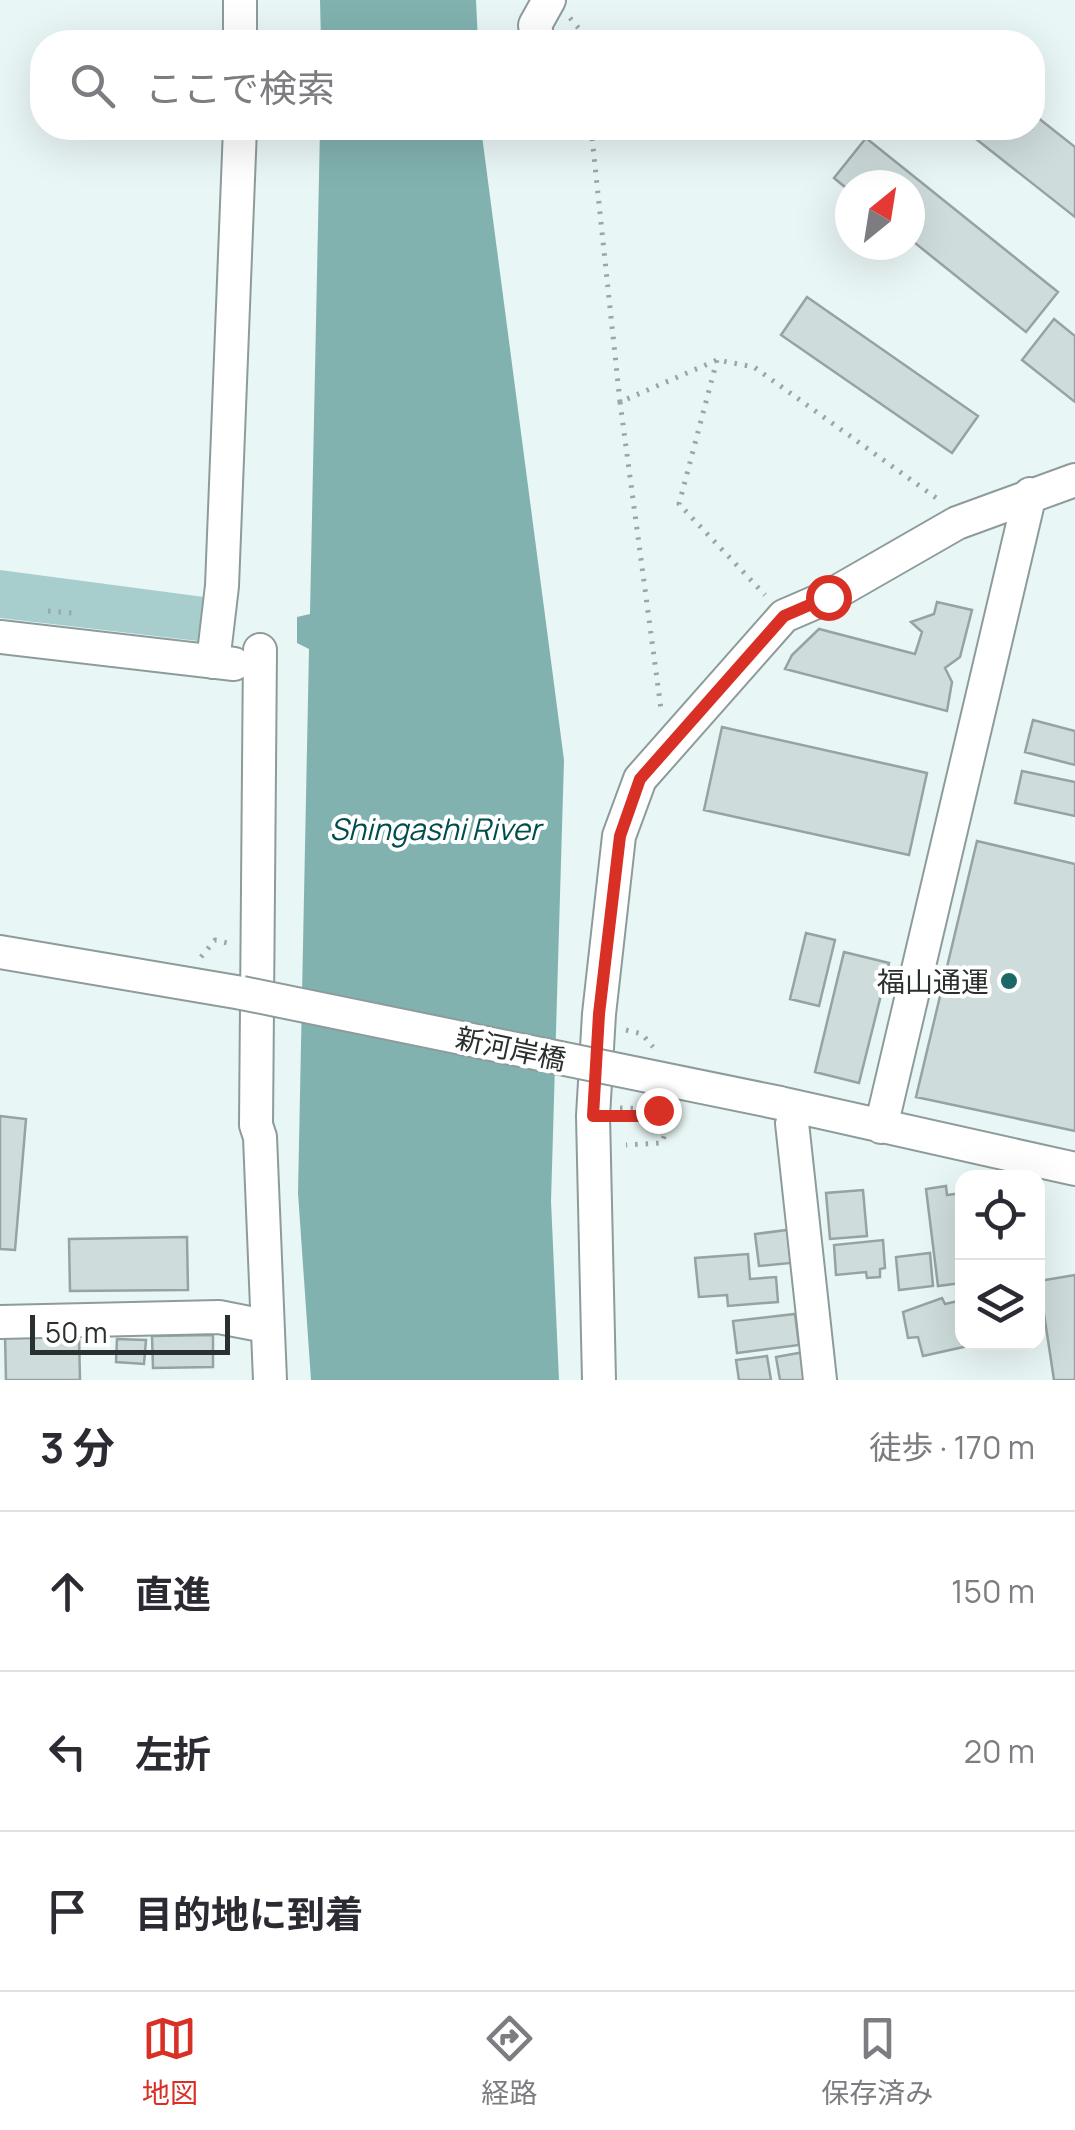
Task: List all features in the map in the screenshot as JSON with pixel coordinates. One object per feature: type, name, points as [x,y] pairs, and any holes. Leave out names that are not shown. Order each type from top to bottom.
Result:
[{"type":"street","points":[[240,0],[240,30]]},
{"type":"street","points":[[536,30],[549,0]]},
{"type":"street","points":[[240,140],[222,586],[242,661],[260,959],[255,1041],[270,1380]]},
{"type":"street","points":[[599,1380],[593,1116],[599,1014],[620,836],[640,779],[784,616],[828,597],[957,524],[1075,480]]},
{"type":"street","points":[[881,1127],[1030,494]]},
{"type":"street","points":[[0,636],[242,661]]},
{"type":"street","name":"新河岸橋","points":[[0,952],[242,993],[1075,1169]]},
{"type":"street","points":[[789,1106],[820,1380]]},
{"type":"street","points":[[0,1322],[219,1317],[265,1326]]},
{"type":"path","points":[[592,140],[620,402],[666,747]]},
{"type":"path","points":[[620,402],[718,360],[754,368],[952,509],[957,524]]},
{"type":"path","points":[[718,360],[679,504],[784,616]]},
{"type":"path","points":[[617,1030],[642,1034],[661,1056]]},
{"type":"path","points":[[593,1116],[651,1116],[658,1110],[670,1118],[662,1143],[626,1144]]},
{"type":"shaded area","points":[[0,570],[204,597],[198,641],[0,618]]},
{"type":"water","points":[[320,0],[476,0],[477,30],[321,30]]},
{"type":"water","name":"Shingashi River","points":[[320,140],[483,140],[564,760],[551,1201],[559,1380],[311,1380],[298,1193],[309,649],[297,643],[297,617],[310,614]]},
{"type":"building","points":[[1045,123],[1075,147],[1075,217],[977,140],[1045,140]]},
{"type":"building","points":[[868,140],[906,170],[840,170]]},
{"type":"building","points":[[925,185],[1058,292],[1026,332],[925,251]]},
{"type":"building","points":[[807,297],[978,416],[952,453],[781,335]]},
{"type":"building","points":[[1054,319],[1075,336],[1075,402],[1022,360]]},
{"type":"building","points":[[937,602],[972,610],[960,657],[945,668],[952,682],[947,711],[785,669],[792,655],[819,629],[915,654],[922,632],[911,622],[934,614]]},
{"type":"building","points":[[1033,720],[1075,731],[1075,765],[1025,752]]},
{"type":"building","points":[[722,727],[927,773],[909,855],[704,810]]},
{"type":"building","points":[[1022,771],[1075,782],[1075,816],[1015,803]]},
{"type":"building","name":"福山通運","points":[[977,841],[1075,864],[1075,1131],[916,1097]]},
{"type":"building","points":[[806,933],[835,940],[819,1006],[790,999]]},
{"type":"building","points":[[844,952],[889,963],[859,1083],[815,1072]]},
{"type":"building","points":[[0,1116],[26,1119],[15,1250],[0,1249]]},
{"type":"building","points":[[946,1186],[947,1195],[955,1194],[955,1284],[938,1286],[926,1189]]},
{"type":"building","points":[[863,1190],[867,1236],[830,1239],[826,1193]]},
{"type":"building","points":[[787,1230],[791,1263],[759,1266],[755,1234]]},
{"type":"building","points":[[187,1237],[188,1290],[70,1291],[69,1239]]},
{"type":"building","points":[[883,1240],[885,1268],[880,1269],[880,1277],[867,1278],[866,1272],[836,1275],[834,1245]]},
{"type":"building","points":[[930,1253],[933,1286],[899,1290],[896,1257]]},
{"type":"building","points":[[748,1254],[750,1279],[776,1277],[778,1302],[728,1306],[727,1295],[699,1297],[695,1258]]},
{"type":"building","points":[[1075,1275],[1075,1380],[1054,1380],[1045,1321],[1045,1280]]},
{"type":"building","points":[[942,1298],[945,1304],[955,1302],[955,1349],[923,1356],[918,1337],[908,1338],[903,1312]]},
{"type":"building","points":[[795,1314],[799,1345],[737,1353],[733,1321]]},
{"type":"building","points":[[79,1334],[80,1380],[6,1380],[5,1335]]},
{"type":"building","points":[[213,1335],[213,1367],[153,1368],[152,1336]]},
{"type":"building","points":[[117,1339],[146,1340],[144,1364],[116,1362]]},
{"type":"building","points":[[804,1352],[809,1380],[780,1380],[776,1357]]},
{"type":"building","points":[[767,1356],[771,1380],[739,1380],[736,1360]]},
{"type":"place","name":"福山通運","points":[[1009,981]]},
{"type":"route","points":[[658,1110],[651,1116],[593,1116],[599,1014],[620,836],[640,779],[712,693],[784,616],[828,597]]}]
